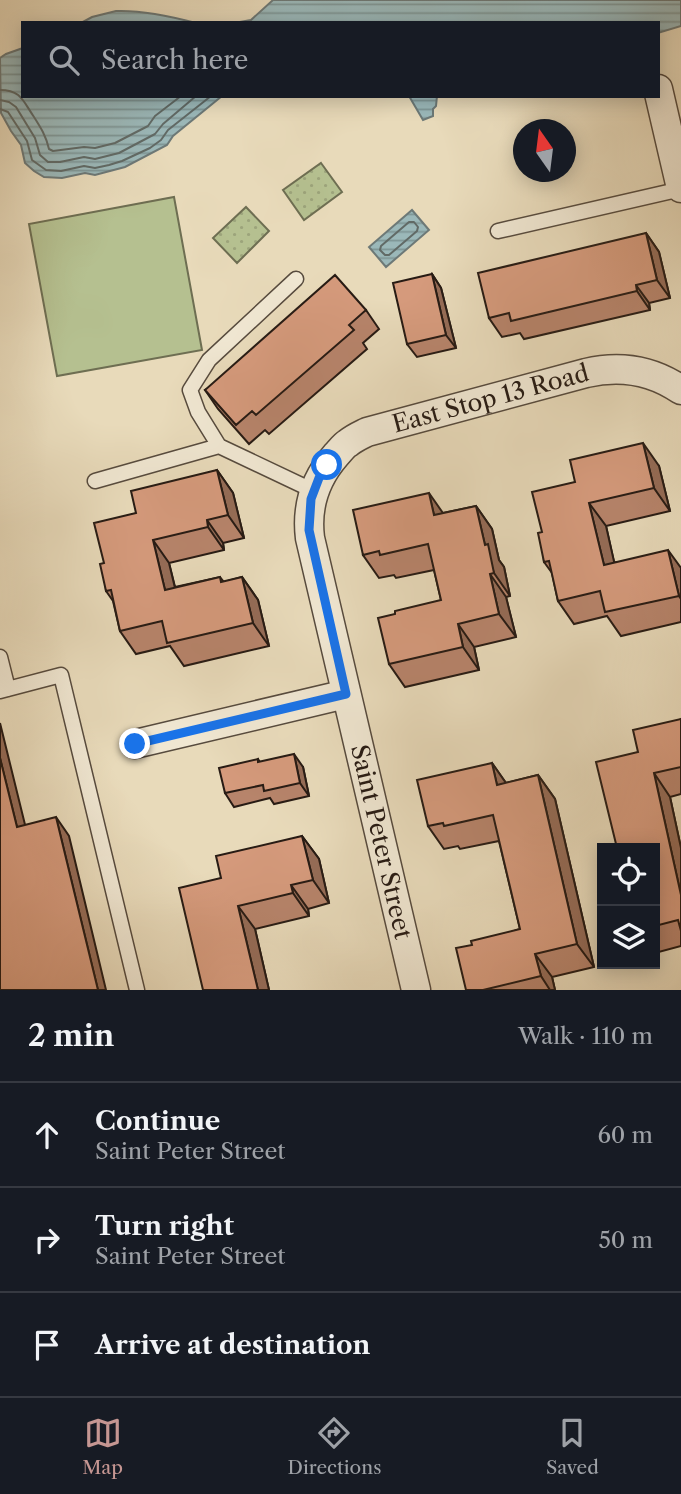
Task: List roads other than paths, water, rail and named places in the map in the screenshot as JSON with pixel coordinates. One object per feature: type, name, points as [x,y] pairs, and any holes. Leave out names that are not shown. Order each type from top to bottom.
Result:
[{"type":"street","points":[[660,98],[681,188]]},
{"type":"street","name":"East Stop 13 Road","points":[[318,482],[327,465],[348,443],[368,432],[586,373],[612,369],[639,371],[679,388]]},
{"type":"street","name":"Saint Peter Street","points":[[318,482],[309,515],[310,538],[416,990]]},
{"type":"street","points":[[135,744],[346,694]]},
{"type":"lane","points":[[498,231],[681,188]]},
{"type":"lane","points":[[219,446],[198,412],[190,390],[209,360],[296,279]]},
{"type":"lane","points":[[95,481],[219,446],[318,482]]},
{"type":"lane","points":[[0,657],[4,690],[61,675],[137,990]]},
{"type":"water","points":[[273,0],[681,0],[681,26],[660,32],[660,21],[245,21],[251,20]]},
{"type":"water","points":[[116,11],[136,11],[187,21],[85,21]]},
{"type":"water","points":[[21,49],[21,98],[220,98],[173,136],[167,145],[125,167],[95,175],[85,173],[62,178],[44,177],[25,163],[21,145],[1,113],[0,58]]},
{"type":"water","points":[[410,98],[437,98],[433,116],[423,120]]},
{"type":"water","points":[[412,210],[429,230],[386,267],[369,247]]}]
